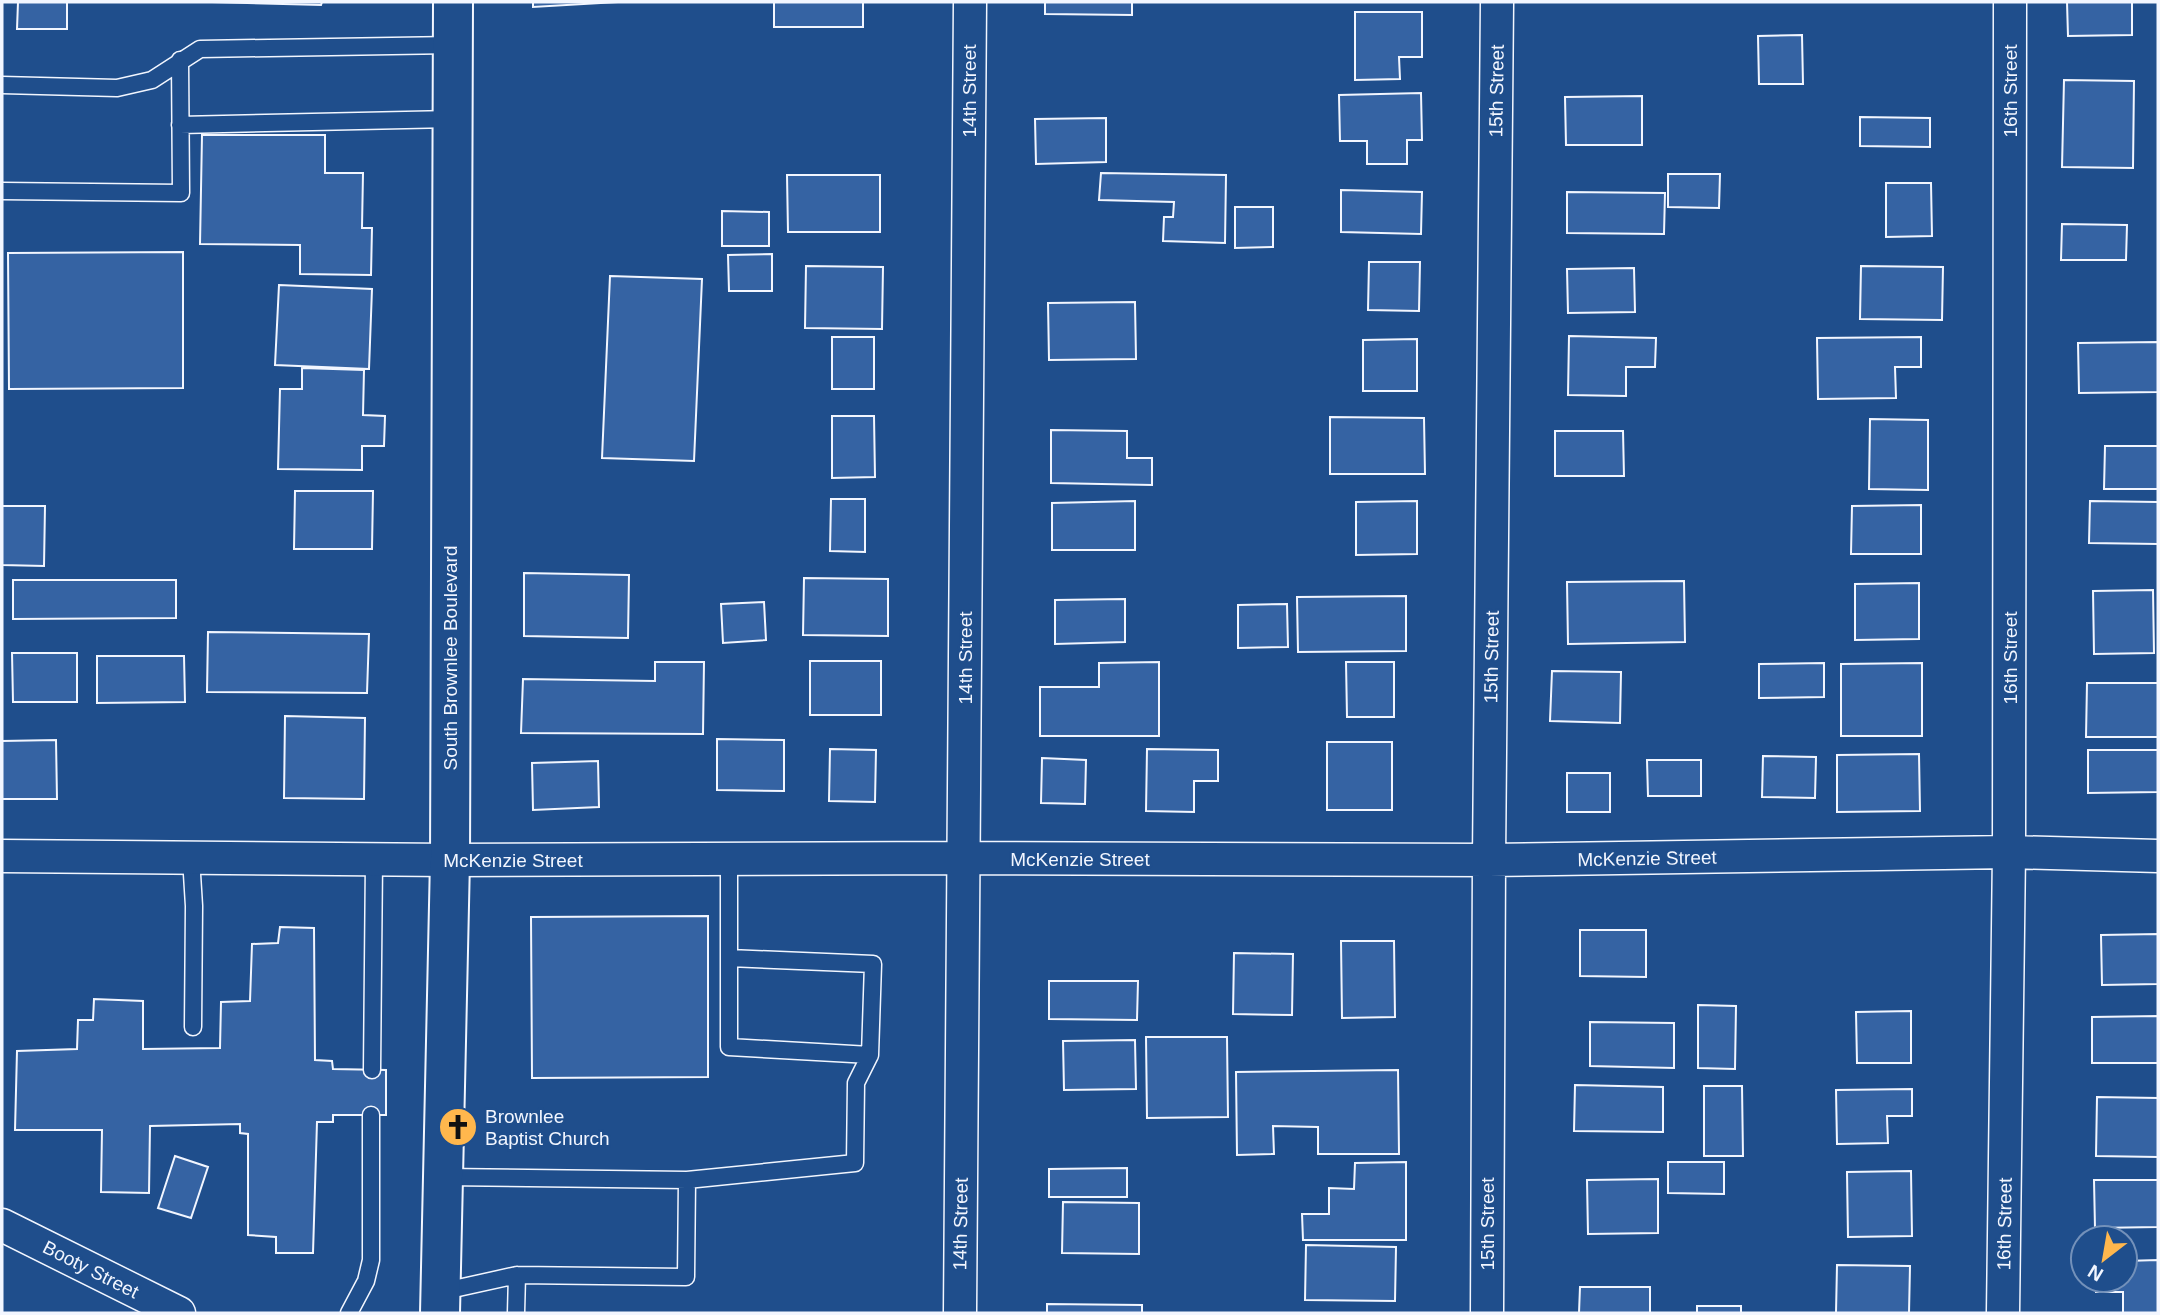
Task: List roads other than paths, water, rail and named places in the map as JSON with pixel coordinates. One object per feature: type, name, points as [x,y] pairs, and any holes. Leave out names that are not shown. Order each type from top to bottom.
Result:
[{"type":"main road","name":"South Brownlee Boulevard","points":[[436,1306],[450,860],[453,2]]},
{"type":"street","name":"14th Street","points":[[960,1313],[970,2]]},
{"type":"street","name":"15th Street","points":[[1487,1313],[1497,2]]},
{"type":"street","name":"16th Street","points":[[2003,1313],[2009,852],[2010,2]]},
{"type":"street","name":"McKenzie Street","points":[[2,856],[373,860],[1489,860],[2009,852],[2158,856]]},
{"type":"street","name":"Booty Street","points":[[2,1225],[179,1313]]},
{"type":"lane","points":[[2,85],[117,88],[152,80],[200,49],[453,46]]},
{"type":"lane","points":[[2,191],[181,193],[180,60]]},
{"type":"lane","points":[[180,125],[452,119]]},
{"type":"lane","points":[[191,858],[194,906],[193,1027]]},
{"type":"lane","points":[[729,859],[729,1047],[870,1055]]},
{"type":"lane","points":[[372,1070],[373,860]]},
{"type":"lane","points":[[442,1177],[687,1180],[855,1163],[856,1083],[870,1055],[873,964],[729,958]]},
{"type":"lane","points":[[349,1313],[366,1282],[371,1260],[371,1115]]},
{"type":"lane","points":[[436,1306],[517,1275],[686,1277],[687,1180]]},
{"type":"lane","points":[[516,1313],[517,1275]]},
{"type":"place","name":"Brownlee Baptist Church","points":[[458,1127]]}]
